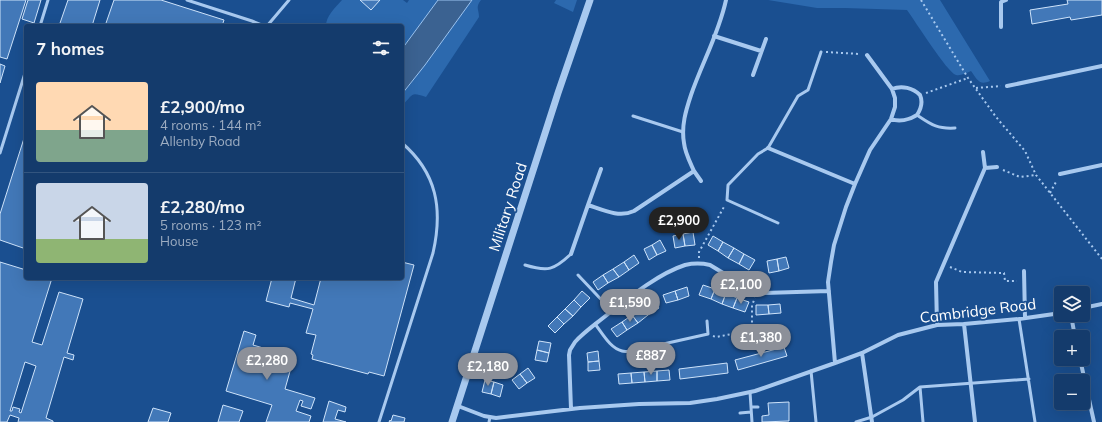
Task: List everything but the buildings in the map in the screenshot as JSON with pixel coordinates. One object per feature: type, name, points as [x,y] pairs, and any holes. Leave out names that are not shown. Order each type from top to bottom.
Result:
[{"type":"street","name":"Military Road","points":[[452,422],[558,93],[590,0]]},
{"type":"street","points":[[701,181],[694,171],[686,152],[683,132],[684,119],[694,85],[720,23],[726,0]]},
{"type":"street","points":[[1001,27],[1001,2],[1006,0]]},
{"type":"street","points":[[714,36],[761,51]]},
{"type":"street","points":[[754,75],[766,39]]},
{"type":"street","points":[[835,363],[829,291],[829,274],[834,246],[855,184],[870,150],[891,119],[896,103],[895,94],[892,89],[867,55]]},
{"type":"street","points":[[1007,86],[1102,66]]},
{"type":"street","points":[[891,119],[902,120],[917,115],[921,108],[922,102],[920,95],[914,90],[903,87],[892,89]]},
{"type":"street","points":[[768,148],[855,184]]},
{"type":"street","points":[[937,325],[936,282],[986,168],[983,152]]},
{"type":"street","points":[[1060,174],[1102,165]]},
{"type":"street","points":[[986,168],[997,167]]},
{"type":"street","points":[[571,254],[601,169]]},
{"type":"street","points":[[588,206],[612,213],[627,214],[634,211],[694,171]]},
{"type":"street","points":[[571,408],[569,361],[572,346],[595,324],[626,300],[648,284],[673,270],[699,263],[710,265],[748,288],[758,292],[776,293],[829,291]]},
{"type":"street","points":[[1024,271],[1025,318]]},
{"type":"street","points":[[1090,307],[1102,304]]},
{"type":"street","name":"Cambridge Road","points":[[458,406],[490,420],[571,408],[690,403],[725,398],[750,392],[835,363],[862,353],[898,335],[937,325],[1019,319],[1054,314]]},
{"type":"street","points":[[964,324],[975,422]]},
{"type":"street","points":[[862,353],[872,420]]},
{"type":"street","points":[[1082,366],[1094,422]]},
{"type":"lane","points":[[41,24],[48,0]]},
{"type":"lane","points":[[187,0],[259,24]]},
{"type":"lane","points":[[270,24],[289,0]]},
{"type":"lane","points":[[778,223],[727,200],[728,185],[758,154],[768,148],[798,96],[808,90],[821,52]]},
{"type":"lane","points":[[0,153],[24,76]]},
{"type":"lane","points":[[917,115],[930,124],[938,127],[955,128]]},
{"type":"lane","points":[[633,116],[683,132]]},
{"type":"lane","points":[[379,422],[430,261],[437,228],[438,213],[430,179],[418,160],[404,145]]},
{"type":"lane","points":[[525,265],[546,270],[555,267],[571,254]]},
{"type":"lane","points":[[578,275],[612,311]]},
{"type":"lane","points":[[1019,319],[1035,422]]},
{"type":"lane","points":[[595,324],[614,348],[622,351],[632,351],[708,334],[707,321]]},
{"type":"lane","points":[[811,371],[816,422]]},
{"type":"lane","points":[[856,422],[872,420],[920,387],[1029,379]]},
{"type":"lane","points":[[920,387],[923,422]]},
{"type":"lane","points":[[750,392],[752,422]]},
{"type":"lane","points":[[751,407],[758,407]]},
{"type":"lane","points":[[740,412],[751,412]]},
{"type":"path","points":[[921,0],[968,78],[996,117],[1025,151],[1036,175],[1102,259]]},
{"type":"path","points":[[821,52],[867,55]]},
{"type":"path","points":[[920,95],[968,78]]},
{"type":"path","points":[[976,88],[1007,86]]},
{"type":"path","points":[[997,167],[1020,177],[1036,175]]},
{"type":"path","points":[[1050,193],[1060,174]]},
{"type":"path","points":[[699,263],[699,252],[727,200]]},
{"type":"path","points":[[944,264],[962,272],[1004,273],[1005,281],[1024,281]]},
{"type":"path","points":[[708,334],[716,337],[743,332],[752,326],[752,305],[758,292]]},
{"type":"shaded area","points":[[342,0],[403,0],[407,3],[409,0],[438,0],[404,46],[404,24],[326,24],[329,15]]},
{"type":"shaded area","points":[[438,0],[472,0],[404,91],[404,46]]},
{"type":"shaded area","points":[[472,0],[481,0],[478,7],[479,17],[426,97],[414,94],[404,103],[404,91]]},
{"type":"shaded area","points":[[556,0],[577,0],[573,12],[554,3]]},
{"type":"shaded area","points":[[768,0],[940,0],[990,81],[983,83],[979,81],[971,71],[958,75],[952,72],[907,10],[817,8]]}]
